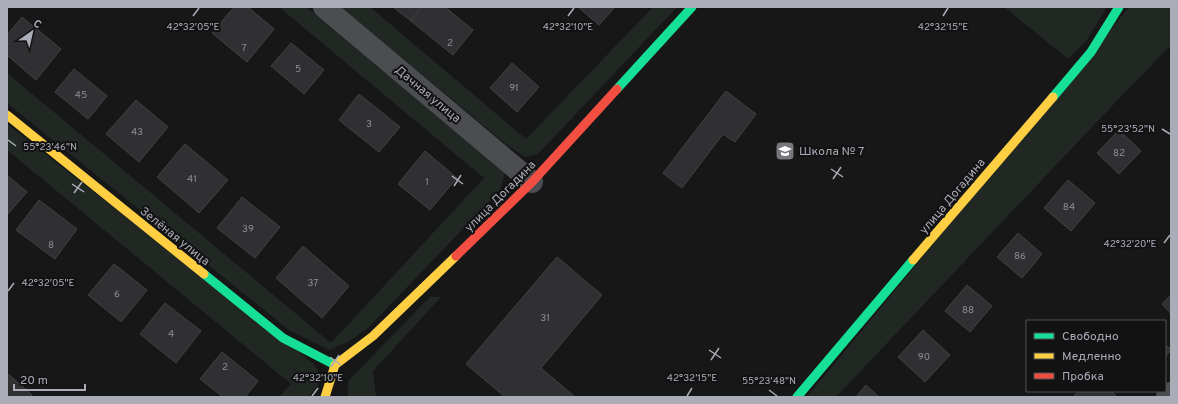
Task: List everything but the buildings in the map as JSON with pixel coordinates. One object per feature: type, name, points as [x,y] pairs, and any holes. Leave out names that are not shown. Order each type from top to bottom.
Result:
[{"type":"street","name":"Дачная улица","points":[[324,7],[532,182]]},
{"type":"street","name":"улица Догадина","points":[[335,365],[373,336],[532,182],[692,7]]},
{"type":"street","name":"улица Догадина","points":[[797,397],[1091,52],[1120,7]]},
{"type":"street","name":"Зелёная улица","points":[[7,115],[282,338],[335,365]]},
{"type":"street","points":[[325,397],[335,365]]},
{"type":"street","points":[[1167,397],[1171,393]]},
{"type":"shaded area","points":[[279,7],[306,7],[505,173],[500,190],[368,328],[348,342],[329,350],[289,330],[7,103],[7,73],[331,343],[484,178]]},
{"type":"shaded area","points":[[340,7],[370,7],[526,139],[653,7],[677,7],[538,154],[525,157],[511,148]]},
{"type":"shaded area","points":[[1004,7],[1107,7],[1087,40],[1068,59]]},
{"type":"shaded area","points":[[1129,7],[1171,7],[1171,45],[836,397],[807,397]]},
{"type":"shaded area","points":[[7,124],[313,363],[320,378],[316,388],[308,397],[279,397],[291,384],[7,150]]},
{"type":"shaded area","points":[[430,297],[441,297],[373,371],[376,397],[348,397],[348,381]]},
{"type":"traffic: fast","points":[[617,89],[692,7]]},
{"type":"traffic: fast","points":[[1053,97],[1091,52],[1119,7]]},
{"type":"traffic: fast","points":[[797,397],[913,260]]},
{"type":"traffic: fast","points":[[204,274],[283,338],[335,365]]},
{"type":"traffic: slow","points":[[913,260],[1053,97]]},
{"type":"traffic: slow","points":[[7,115],[204,274]]},
{"type":"traffic: slow","points":[[325,397],[335,365],[373,336],[456,256]]},
{"type":"traffic: jam","points":[[456,256],[532,182],[617,89]]},
{"type":"place","name":"Школа № 7","points":[[785,151]]}]
